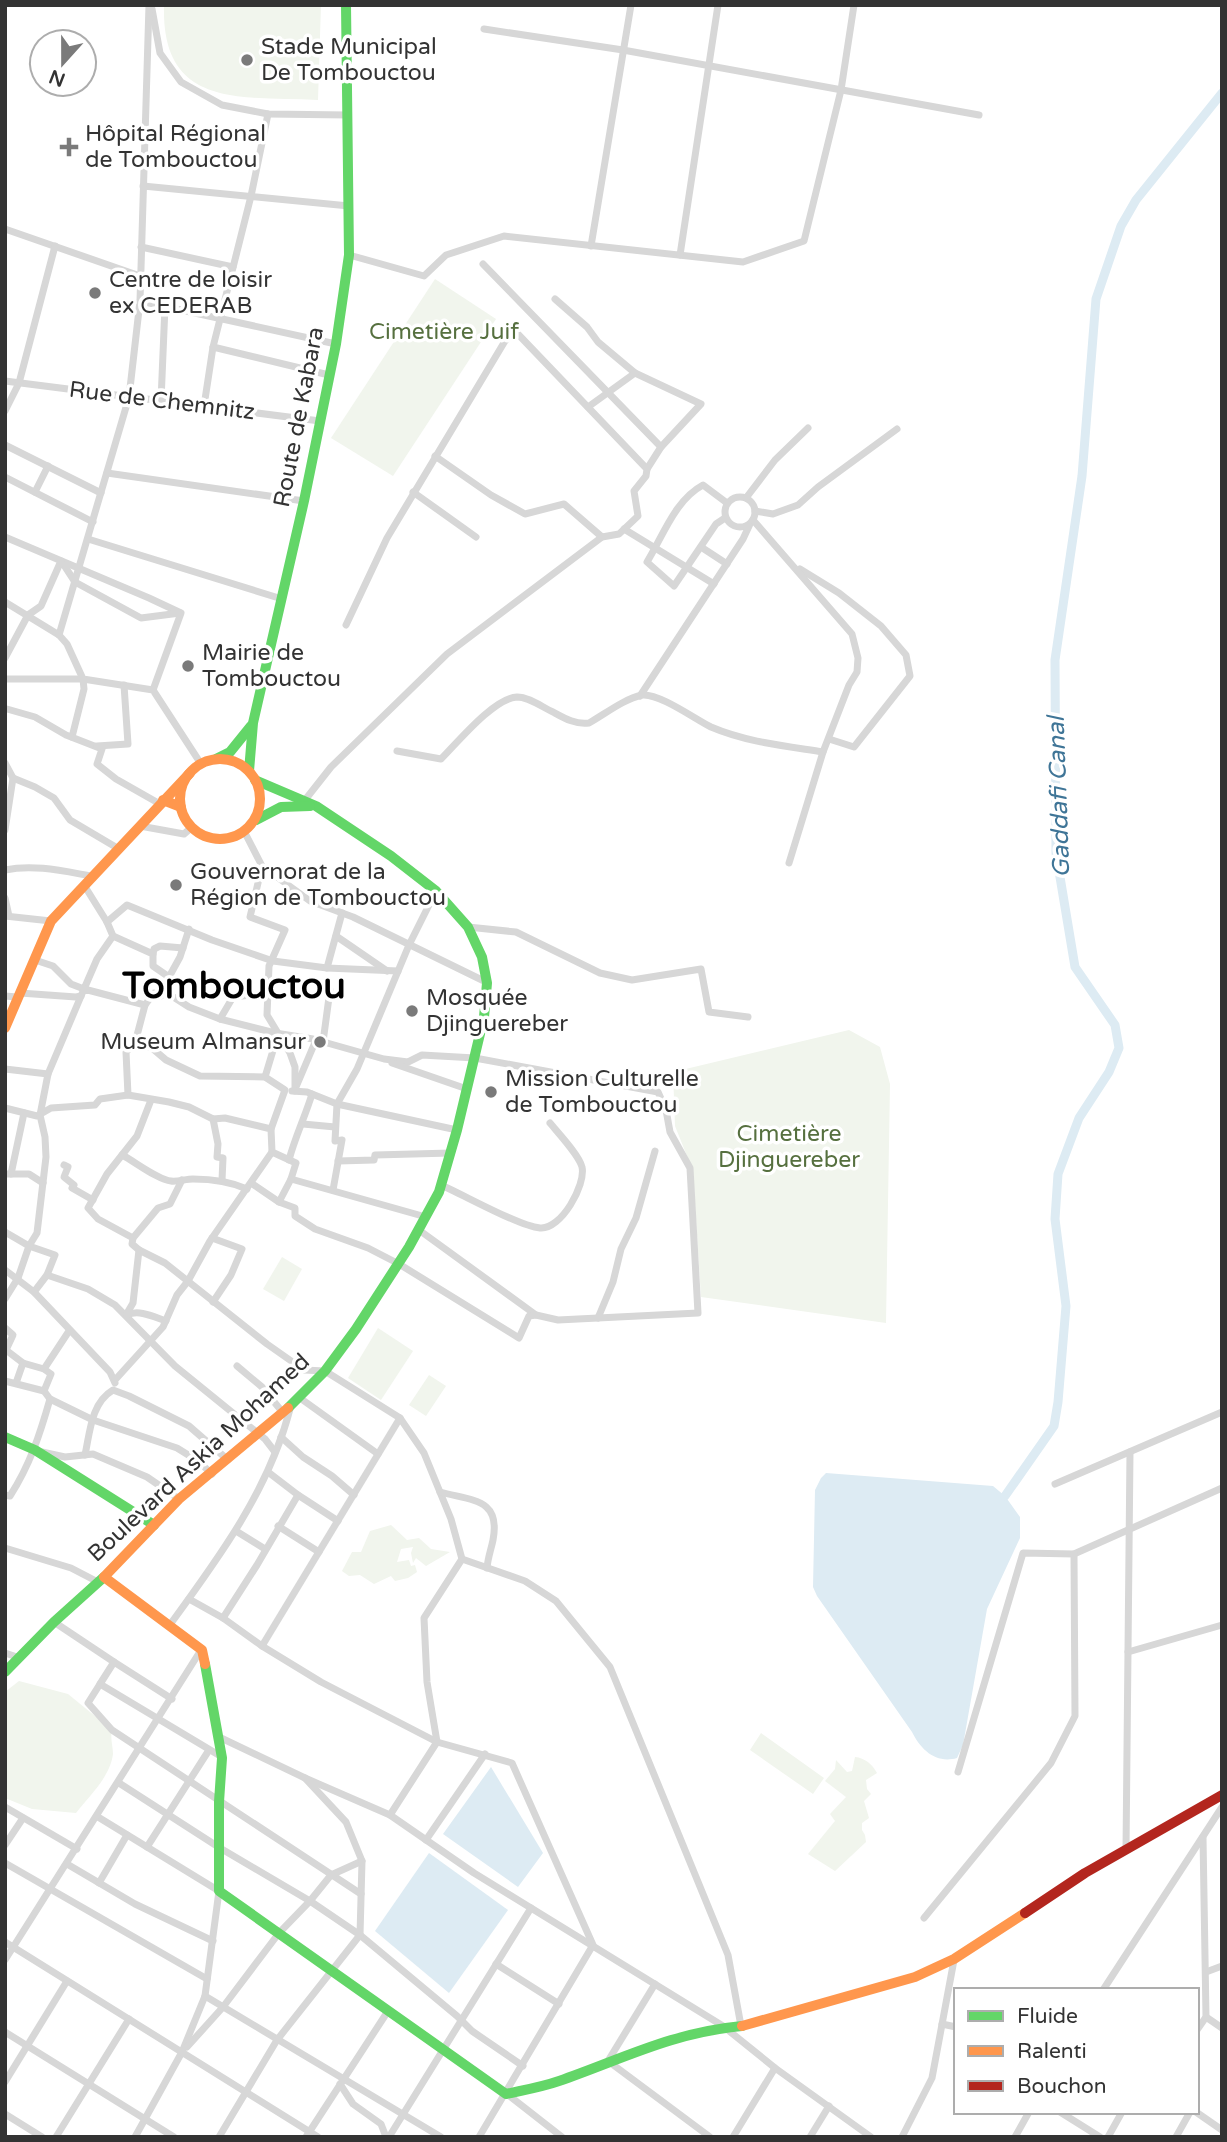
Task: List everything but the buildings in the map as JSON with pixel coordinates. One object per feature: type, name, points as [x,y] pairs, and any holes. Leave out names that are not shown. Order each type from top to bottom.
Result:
[{"type":"main road","name":"Route de Kabara","points":[[252,775],[253,723],[304,501],[336,344],[349,255],[346,5]]},
{"type":"main road","points":[[5,1028],[14,995],[35,960],[51,920],[190,773],[201,764],[230,752],[253,723]]},
{"type":"main road","points":[[215,759],[239,764],[252,775],[260,801],[258,812],[248,827]]},
{"type":"main road","points":[[190,773],[183,783],[181,807],[192,827],[212,838],[223,839],[248,827],[269,810],[285,805],[316,806]]},
{"type":"main road","name":"Boulevard Askia Mohamed","points":[[5,1672],[179,1499],[287,1411],[325,1371],[399,1264],[427,1217],[451,1153],[484,1017],[487,983],[482,957],[468,927],[436,891],[391,856],[316,806],[252,775]]},
{"type":"main road","points":[[161,802],[181,807]]},
{"type":"main road","points":[[5,1437],[35,1450],[153,1525]]},
{"type":"main road","points":[[101,1579],[202,1650],[222,1758],[219,1891],[506,2094],[562,2080],[639,2048],[723,2026],[741,2026],[915,1977],[954,1959],[1085,1872],[1222,1795]]},
{"type":"street","points":[[150,5],[160,52],[181,82],[222,105],[268,114],[348,115]]},
{"type":"street","points":[[59,635],[129,397],[140,301],[150,5]]},
{"type":"street","points":[[591,246],[631,5]]},
{"type":"street","points":[[680,255],[718,5]]},
{"type":"street","points":[[349,255],[424,276],[446,256],[504,236],[743,262],[804,241],[841,90],[854,5]]},
{"type":"street","points":[[484,29],[623,50],[979,115]]},
{"type":"street","points":[[204,406],[213,347],[251,196],[268,114]]},
{"type":"street","points":[[143,186],[349,206]]},
{"type":"street","points":[[5,229],[140,276]]},
{"type":"street","points":[[5,411],[19,383],[55,246]]},
{"type":"street","points":[[141,247],[233,267]]},
{"type":"street","points":[[483,264],[661,447]]},
{"type":"street","points":[[305,800],[331,767],[447,654],[602,537],[619,534],[638,516],[634,491],[646,476],[661,447],[701,404],[635,373],[598,342],[587,327],[555,299]]},
{"type":"street","points":[[140,301],[336,344]]},
{"type":"street","points":[[161,401],[165,306]]},
{"type":"street","points":[[346,625],[387,538],[413,492],[505,341],[515,331],[647,470]]},
{"type":"street","points":[[213,347],[329,375]]},
{"type":"street","points":[[588,407],[635,373]]},
{"type":"street","name":"Rue de Chemnitz","points":[[5,381],[320,421]]},
{"type":"street","points":[[746,498],[775,460],[808,428]]},
{"type":"street","points":[[746,498],[755,511],[773,514],[798,505],[897,429]]},
{"type":"street","points":[[5,445],[101,493]]},
{"type":"street","points":[[435,456],[491,495],[525,514],[564,503],[602,537]]},
{"type":"street","points":[[35,492],[48,466]]},
{"type":"street","points":[[107,473],[304,501]]},
{"type":"street","points":[[5,477],[93,522]]},
{"type":"street","points":[[703,485],[727,503],[725,518],[716,524],[674,586],[647,562],[683,499],[696,488],[703,485]]},
{"type":"street","points":[[413,492],[476,537]]},
{"type":"street","points":[[727,503],[736,498],[746,498]]},
{"type":"street","points":[[640,696],[743,539],[755,511]]},
{"type":"street","points":[[725,518],[736,527],[751,522]]},
{"type":"street","points":[[751,522],[795,566],[852,634],[858,658],[857,672],[849,685],[823,752],[789,863]]},
{"type":"street","points":[[624,529],[714,584]]},
{"type":"street","points":[[5,537],[181,613]]},
{"type":"street","points":[[88,539],[282,600]]},
{"type":"street","points":[[701,547],[727,564]]},
{"type":"street","points":[[61,561],[75,582],[141,618],[181,613]]},
{"type":"street","points":[[5,658],[28,615],[41,606],[61,561]]},
{"type":"street","points":[[795,566],[839,593],[881,626],[906,655],[910,677],[854,747],[829,739]]},
{"type":"street","points":[[5,602],[59,635],[67,643],[83,678],[84,689],[72,737]]},
{"type":"street","points":[[153,690],[181,613]]},
{"type":"street","points":[[5,679],[83,678],[153,690],[201,764]]},
{"type":"street","points":[[96,746],[128,744],[124,685]]},
{"type":"street","points":[[397,751],[441,759],[499,703],[515,697],[524,698],[583,724],[640,696],[651,696],[713,727],[753,741],[823,752]]},
{"type":"street","points":[[6,711],[35,717],[72,737],[102,749],[97,764],[116,779],[161,802]]},
{"type":"street","points":[[5,763],[13,778],[35,786],[54,798],[70,820],[119,849]]},
{"type":"street","points":[[5,830],[8,795],[13,778]]},
{"type":"street","points":[[140,826],[184,834],[192,827]]},
{"type":"street","points":[[248,827],[262,866],[250,916],[285,930],[271,961],[267,1015],[295,1067],[295,1091]]},
{"type":"street","points":[[262,866],[310,901],[409,944],[487,983]]},
{"type":"street","points":[[5,870],[20,867],[46,868],[91,876]]},
{"type":"street","points":[[83,885],[113,936],[153,954]]},
{"type":"street","points":[[333,1190],[342,1140],[335,1141],[337,1104],[367,1056],[409,944],[436,891]]},
{"type":"street","points":[[5,898],[7,916],[51,920]]},
{"type":"street","points":[[107,922],[127,905],[271,961],[327,968],[398,971]]},
{"type":"street","points":[[327,968],[342,913]]},
{"type":"street","points":[[468,927],[516,932],[600,973],[632,980],[701,968],[709,1012],[748,1017]]},
{"type":"street","points":[[128,1095],[127,1052],[135,1043],[145,1005],[154,993],[161,996],[164,991],[189,929]]},
{"type":"street","points":[[5,1299],[18,1278],[29,1246],[37,1233],[46,1157],[40,1115],[48,1074],[97,959],[113,936]]},
{"type":"street","points":[[336,936],[387,971]]},
{"type":"street","points":[[169,977],[153,966],[154,949],[160,946],[183,948]]},
{"type":"street","points":[[35,960],[53,966],[83,993],[145,1005]]},
{"type":"street","points":[[295,1091],[319,1041],[330,990]]},
{"type":"street","points":[[164,991],[189,1007],[220,1019],[319,1041],[467,1089]]},
{"type":"street","points":[[14,995],[76,997],[83,993]]},
{"type":"street","points":[[220,1019],[233,997],[268,993]]},
{"type":"street","points":[[265,1077],[278,1034]]},
{"type":"street","points":[[135,1043],[152,1048],[166,1060],[200,1076],[265,1077],[285,1090],[312,1094],[337,1104],[457,1130]]},
{"type":"street","points":[[122,1155],[170,1181],[222,1180],[249,1186],[295,1208],[295,1216],[314,1229],[368,1248],[399,1264],[519,1338],[529,1316],[558,1320],[698,1312],[690,1168],[670,1132],[666,1110],[658,1092],[475,1058],[422,1055],[408,1062],[367,1056]]},
{"type":"street","points":[[5,1069],[48,1074]]},
{"type":"street","points":[[85,1455],[100,1401],[113,1390],[115,1380],[152,1341],[166,1321],[177,1295],[212,1238],[272,1152],[271,1129],[285,1090]]},
{"type":"street","points":[[289,1160],[296,1133],[303,1124],[312,1094]]},
{"type":"street","points":[[5,1108],[40,1115],[51,1108],[95,1105],[100,1099],[128,1095],[189,1107],[213,1119],[225,1118],[271,1129]]},
{"type":"street","points":[[133,1238],[98,1219],[88,1208],[137,1136],[151,1100]]},
{"type":"street","points":[[24,1113],[8,1174],[29,1174],[43,1183]]},
{"type":"street","points":[[213,1119],[218,1144],[217,1157],[223,1158],[222,1180]]},
{"type":"street","points":[[441,1185],[525,1224],[540,1228],[551,1227],[563,1216],[583,1177],[581,1164],[550,1123]]},
{"type":"street","points":[[303,1124],[335,1127]]},
{"type":"street","points":[[272,1152],[296,1163],[279,1202]]},
{"type":"street","points":[[598,1318],[613,1282],[621,1249],[636,1218],[655,1152]]},
{"type":"street","points":[[338,1161],[374,1160],[375,1155],[451,1153]]},
{"type":"street","points":[[64,1165],[68,1167],[64,1177],[74,1185],[72,1188],[93,1200]]},
{"type":"street","points":[[291,1178],[427,1217]]},
{"type":"street","points":[[182,1180],[170,1204],[158,1208],[133,1238],[132,1244],[164,1263],[304,1370],[325,1371],[400,1418],[424,1452],[451,1519],[462,1559],[424,1618],[427,1682],[437,1742],[390,1815]]},
{"type":"street","points":[[419,1230],[536,1315]]},
{"type":"street","points":[[5,1232],[29,1246],[55,1255],[47,1275],[34,1292]]},
{"type":"street","points":[[212,1238],[242,1249],[232,1275],[213,1302]]},
{"type":"street","points":[[126,1315],[133,1303],[139,1250]]},
{"type":"street","points":[[5,1270],[34,1292],[115,1380]]},
{"type":"street","points":[[47,1275],[88,1289],[115,1305],[175,1366],[259,1434],[275,1452]]},
{"type":"street","points":[[126,1315],[131,1312],[139,1313],[166,1321]]},
{"type":"street","points":[[5,1328],[13,1335],[6,1350],[23,1363],[51,1374],[44,1391]]},
{"type":"street","points":[[44,1369],[69,1331]]},
{"type":"street","points":[[16,1383],[23,1363]]},
{"type":"street","points":[[169,1627],[214,1567],[236,1531],[268,1472],[281,1437],[287,1411],[237,1366]]},
{"type":"street","points":[[5,1381],[44,1391],[50,1399],[93,1420],[177,1448],[212,1474]]},
{"type":"street","points":[[113,1390],[189,1426],[228,1460]]},
{"type":"street","points":[[300,1398],[378,1454]]},
{"type":"street","points":[[5,1496],[10,1496],[35,1450],[50,1399]]},
{"type":"street","points":[[1055,1483],[1222,1412]]},
{"type":"street","points":[[262,1646],[400,1418]]},
{"type":"street","points":[[281,1437],[354,1495]]},
{"type":"street","points":[[35,1450],[65,1457],[93,1454],[146,1477],[179,1499]]},
{"type":"street","points":[[1126,1850],[1130,1452]]},
{"type":"street","points":[[268,1472],[338,1521]]},
{"type":"street","points":[[958,1772],[1023,1553],[1074,1554],[1222,1488]]},
{"type":"street","points":[[440,1492],[484,1504],[492,1511],[495,1517],[493,1541],[487,1568]]},
{"type":"street","points":[[223,1618],[298,1495]]},
{"type":"street","points":[[278,1526],[319,1552]]},
{"type":"street","points":[[236,1531],[265,1549]]},
{"type":"street","points":[[5,1548],[101,1579]]},
{"type":"street","points":[[924,1918],[1051,1763],[1075,1716],[1074,1554]]},
{"type":"street","points":[[462,1559],[525,1581],[556,1601],[610,1667],[728,1955],[741,2026]]},
{"type":"street","points":[[189,1599],[321,1682],[437,1742],[512,1763],[593,1945]]},
{"type":"street","points":[[54,1622],[172,1699]]},
{"type":"street","points":[[1128,1652],[1222,1625]]},
{"type":"street","points":[[5,1960],[202,1650]]},
{"type":"street","points":[[5,1653],[20,1658]]},
{"type":"street","points":[[114,1662],[88,1703],[112,1730],[361,1895]]},
{"type":"street","points":[[100,1684],[222,1758]]},
{"type":"street","points":[[219,1737],[390,1815],[531,1908],[723,2026],[775,2068],[871,2137]]},
{"type":"street","points":[[147,1847],[209,1750]]},
{"type":"street","points":[[426,1840],[485,1754]]},
{"type":"street","points":[[219,2137],[277,2040],[360,1935],[362,1861],[346,1822],[305,1778]]},
{"type":"street","points":[[119,1783],[360,1935],[472,2031],[523,2066]]},
{"type":"street","points":[[5,1807],[77,1849]]},
{"type":"street","points":[[1104,1988],[1222,1807]]},
{"type":"street","points":[[98,1817],[219,1891],[205,1996],[182,2052],[135,2137]]},
{"type":"street","points":[[5,1845],[23,1818]]},
{"type":"street","points":[[99,1883],[127,1835]]},
{"type":"street","points":[[1199,2027],[1206,2017],[1203,1836]]},
{"type":"street","points":[[182,2052],[223,2007],[279,1933],[331,1875],[362,1861]]},
{"type":"street","points":[[5,1863],[207,1979]]},
{"type":"street","points":[[67,1864],[135,1904],[213,1941]]},
{"type":"street","points":[[341,2082],[353,2104],[381,2124],[388,2137],[531,1908]]},
{"type":"street","points":[[5,1942],[246,2092],[307,2134],[318,2137]]},
{"type":"street","points":[[479,2137],[593,1945]]},
{"type":"street","points":[[902,2137],[932,2078],[954,1959]]},
{"type":"street","points":[[496,1964],[559,2004]]},
{"type":"street","points":[[1206,1972],[1222,1966]]},
{"type":"street","points":[[5,2082],[67,1981]]},
{"type":"street","points":[[655,1984],[608,2061],[710,2137]]},
{"type":"street","points":[[205,1996],[341,2082],[442,2137]]},
{"type":"street","points":[[307,2134],[388,2011]]},
{"type":"street","points":[[1206,2017],[1222,2028]]},
{"type":"street","points":[[56,2137],[129,2019]]},
{"type":"street","points":[[942,2024],[954,2027]]},
{"type":"street","points":[[5,2032],[174,2137]]},
{"type":"street","points":[[733,2137],[775,2068]]},
{"type":"street","points":[[506,2094],[551,2134],[562,2137]]},
{"type":"street","points":[[810,2137],[829,2106]]},
{"type":"street","points":[[5,2114],[42,2137]]},
{"type":"street","points":[[1015,2137],[1028,2114]]},
{"type":"street","points":[[1063,2114],[1100,2137]]},
{"type":"street","points":[[1108,2137],[1121,2114]]},
{"type":"street","points":[[1176,2137],[1189,2114]]},
{"type":"street","points":[[1199,2114],[1219,2127]]},
{"type":"green space","name":"Stade Municipal De Tombouctou","points":[[164,5],[321,5],[318,100],[235,96],[211,90],[191,80],[176,64],[167,39]]},
{"type":"green space","name":"Cimetière Juif","points":[[435,279],[496,319],[393,476],[331,438]]},
{"type":"green space","name":"Cimetière Djinguereber","points":[[849,1030],[880,1047],[890,1084],[886,1323],[701,1297],[693,1171],[675,1126],[673,1072]]},
{"type":"green space","points":[[282,1257],[302,1269],[284,1301],[263,1289]]},
{"type":"green space","points":[[378,1328],[413,1351],[381,1400],[348,1378]]},
{"type":"green space","points":[[429,1375],[446,1386],[426,1416],[409,1405]]},
{"type":"green space","points":[[391,1525],[407,1540],[419,1538],[431,1549],[450,1552],[426,1566],[416,1558],[413,1563],[413,1547],[401,1549],[397,1562],[409,1560],[411,1566],[415,1565],[417,1572],[408,1578],[395,1581],[391,1576],[374,1584],[360,1575],[349,1576],[342,1571],[352,1552],[361,1552],[370,1531]]},
{"type":"green space","points":[[19,1681],[68,1694],[112,1730],[113,1754],[108,1770],[76,1813],[32,1809],[5,1798],[5,1692]]},
{"type":"green space","points":[[761,1733],[824,1778],[813,1794],[750,1750]]},
{"type":"green space","points":[[855,1757],[868,1762],[877,1773],[866,1780],[871,1794],[864,1801],[869,1818],[862,1823],[866,1842],[835,1871],[808,1854],[835,1821],[830,1814],[846,1797],[825,1781],[835,1769],[836,1760],[847,1772],[852,1771]]},
{"type":"shaded area","points":[[826,1473],[993,1486],[1005,1496],[1020,1517],[1020,1538],[987,1609],[963,1745],[957,1758],[942,1759],[925,1750],[817,1596],[813,1587],[815,1490]]},
{"type":"shaded area","points":[[491,1767],[543,1853],[518,1887],[443,1834]]},
{"type":"shaded area","points":[[429,1853],[508,1910],[449,1993],[375,1931]]},
{"type":"waterway","name":"Gaddafi Canal","points":[[1005,1496],[1054,1426],[1066,1306],[1055,1219],[1058,1174],[1079,1118],[1109,1072],[1119,1048],[1115,1025],[1075,967],[1056,853],[1055,660],[1082,476],[1096,299],[1121,226],[1136,200],[1222,93]]},
{"type":"traffic: fast","points":[[249,771],[253,723],[304,501],[336,344],[349,255],[346,5]]},
{"type":"traffic: fast","points":[[216,759],[230,752],[251,726]]},
{"type":"traffic: fast","points":[[255,780],[316,806],[391,856],[436,891],[468,927],[482,957],[487,983],[484,1017],[439,1192],[409,1247],[356,1329],[325,1371],[288,1408]]},
{"type":"traffic: fast","points":[[256,820],[281,807],[310,806]]},
{"type":"traffic: fast","points":[[5,1437],[35,1450],[154,1525]]},
{"type":"traffic: fast","points":[[5,1672],[54,1622],[104,1577]]},
{"type":"traffic: fast","points":[[205,1664],[222,1758],[219,1891],[506,2094],[553,2083],[670,2040],[742,2026]]},
{"type":"traffic: slow","points":[[220,759],[235,762],[248,771],[257,784],[260,799],[257,814],[248,827],[235,836],[220,839],[205,836],[192,827],[183,814],[180,799],[183,784],[192,771],[205,762],[220,759]]},
{"type":"traffic: slow","points":[[5,1028],[51,921],[190,773]]},
{"type":"traffic: slow","points":[[163,800],[181,807]]},
{"type":"traffic: slow","points":[[205,1664],[202,1650],[104,1577],[179,1499],[288,1408]]},
{"type":"traffic: slow","points":[[742,2026],[915,1977],[954,1959],[1025,1913]]},
{"type":"traffic: jam","points":[[1025,1913],[1085,1873],[1222,1795]]},
{"type":"place","name":"Stade Municipal De Tombouctou","points":[[247,60]]},
{"type":"place","name":"Hôpital Régional de Tombouctou","points":[[69,147]]},
{"type":"place","name":"Centre de loisir ex CEDERAB","points":[[95,293]]},
{"type":"place","name":"Mairie de Tombouctou","points":[[188,666]]},
{"type":"place","name":"Gouvernorat de la Région de Tombouctou","points":[[176,885]]},
{"type":"place","name":"Mosquée Djinguereber","points":[[412,1011]]},
{"type":"place","name":"Museum Almansur","points":[[320,1042]]},
{"type":"place","name":"Mission Culturelle de Tombouctou","points":[[491,1092]]},
{"type":"district","name":"Tombouctou","points":[[234,986]]}]
